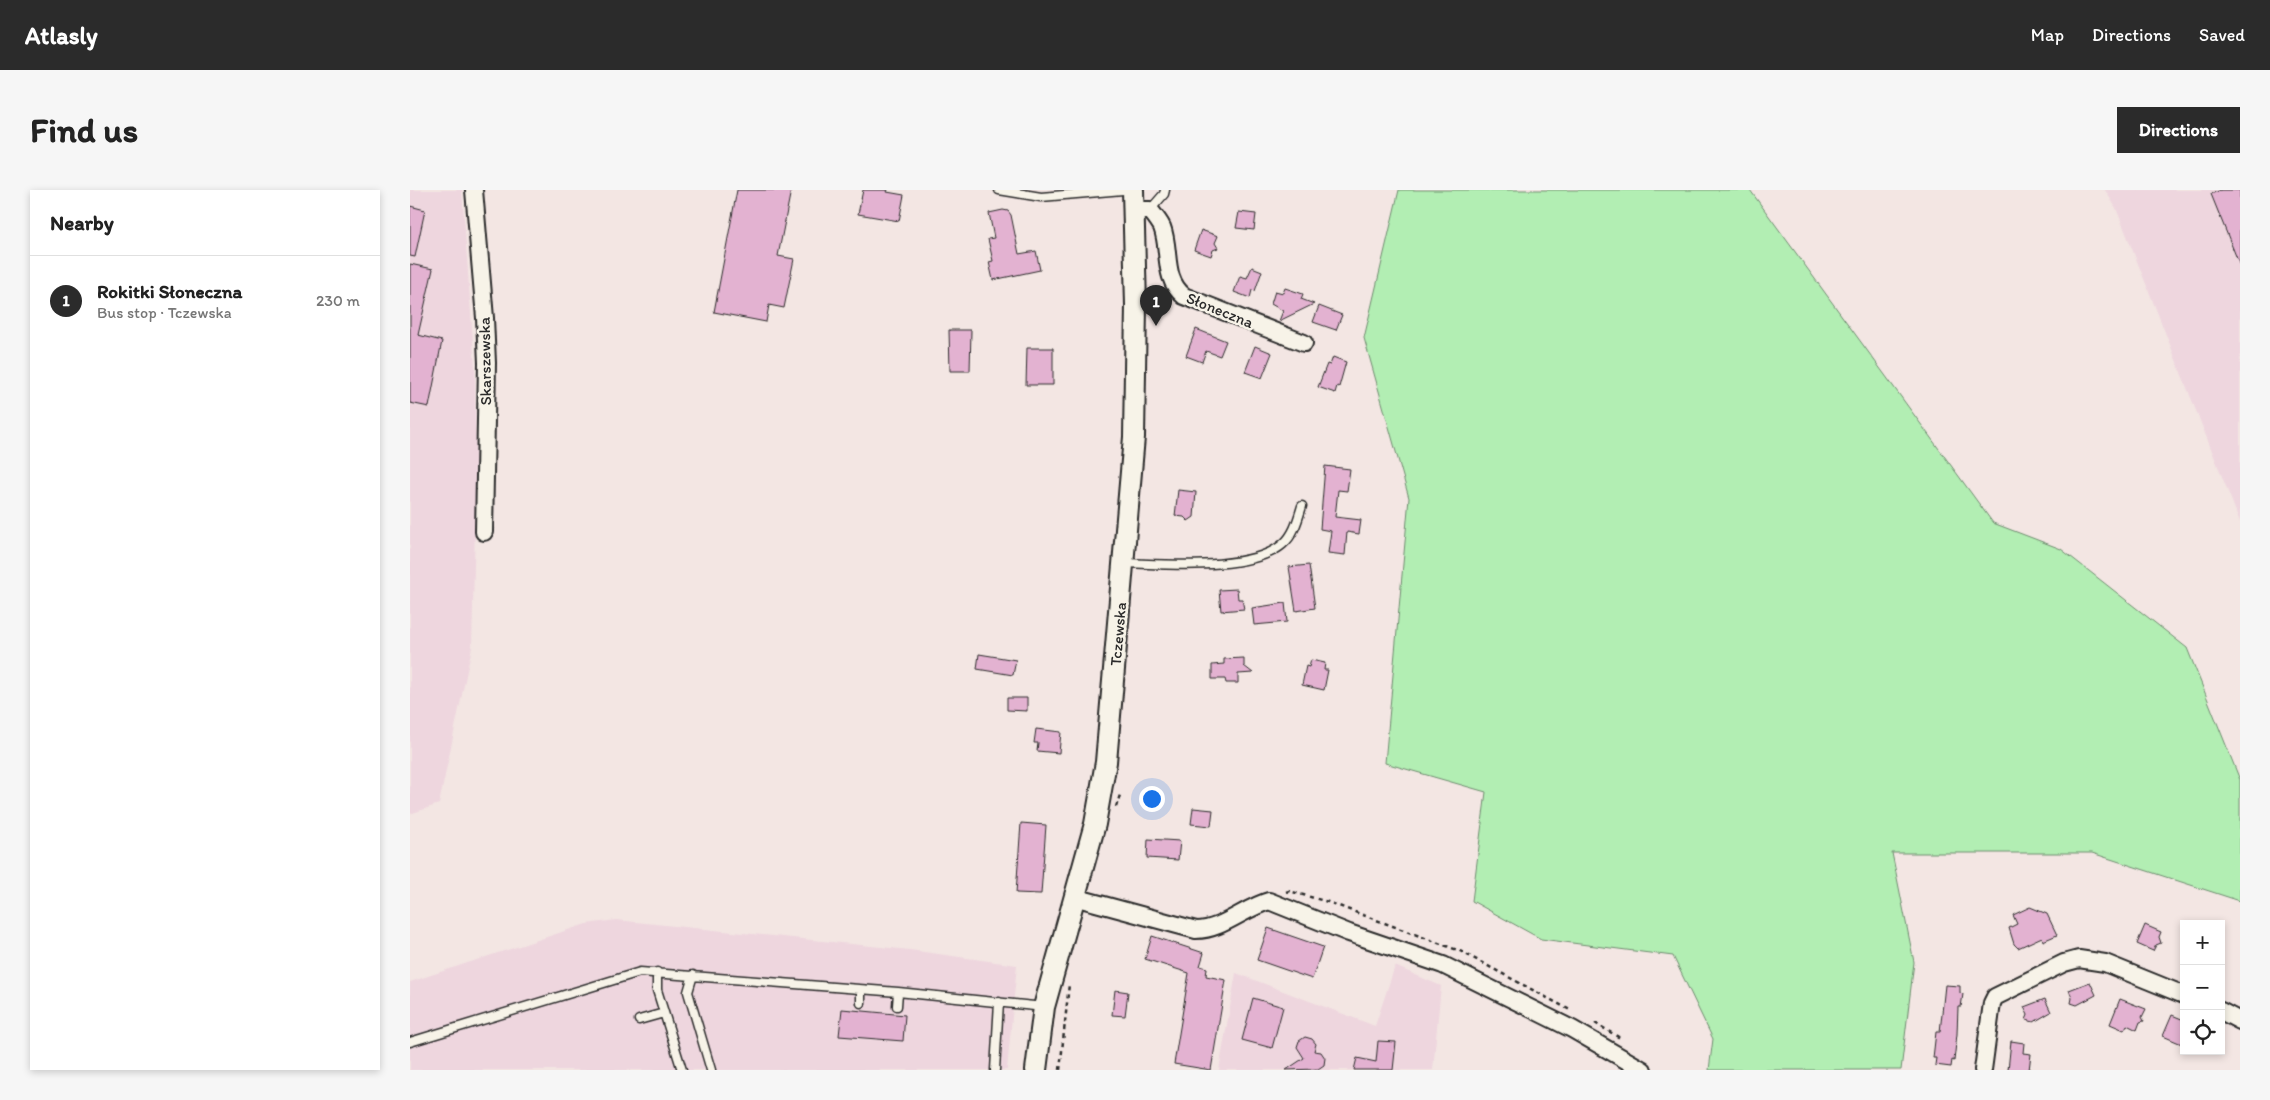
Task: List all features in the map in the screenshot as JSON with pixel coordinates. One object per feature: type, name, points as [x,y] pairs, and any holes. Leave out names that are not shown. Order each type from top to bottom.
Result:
[{"type":"street","name":"Skarszewska","points":[[474,190],[487,364],[484,532]]},
{"type":"street","name":"Tczewska","points":[[1036,1070],[1044,1007],[1095,824],[1103,788],[1124,563],[1135,408],[1136,306],[1142,210],[1133,190]]},
{"type":"street","name":"Słoneczna","points":[[1142,210],[1162,227],[1170,278],[1178,291],[1191,300],[1304,343]]},
{"type":"street","points":[[1074,897],[1196,930],[1215,927],[1269,900],[1349,933],[1443,965],[1572,1029],[1643,1070]]},
{"type":"street","points":[[1983,1070],[1992,1002],[1995,996],[2064,963],[2079,958],[2105,962],[2180,993]]},
{"type":"street","points":[[2225,1013],[2240,1021]]},
{"type":"lane","points":[[999,190],[1041,197],[1054,193],[1123,190]]},
{"type":"lane","points":[[1142,210],[1164,194],[1165,190]]},
{"type":"lane","points":[[1124,563],[1207,565],[1258,556],[1274,550],[1284,543],[1298,521],[1302,506]]},
{"type":"lane","points":[[657,972],[657,990],[682,1070]]},
{"type":"lane","points":[[410,1042],[634,973],[693,974],[1044,1007]]},
{"type":"lane","points":[[693,974],[688,992],[711,1070]]},
{"type":"lane","points":[[861,1003],[862,990]]},
{"type":"lane","points":[[897,1006],[898,992]]},
{"type":"lane","points":[[995,1070],[999,1002]]},
{"type":"lane","points":[[639,1020],[664,1013]]},
{"type":"shaded area","points":[[410,190],[462,190],[475,369],[476,484],[472,647],[439,804],[410,814]]},
{"type":"shaded area","points":[[2105,190],[2240,190],[2240,522],[2116,208]]},
{"type":"shaded area","points":[[616,920],[910,950],[1017,965],[1007,1070],[410,1070],[410,982],[586,924]]},
{"type":"shaded area","points":[[1395,966],[1441,986],[1433,1070],[1219,1070],[1236,973],[1375,1026]]},
{"type":"green space","points":[[1399,190],[1750,190],[1993,523],[2061,549],[2187,648],[2240,780],[2240,901],[2092,853],[1892,853],[1914,962],[1901,1070],[1709,1070],[1713,1039],[1673,956],[1541,939],[1472,901],[1486,792],[1385,763],[1409,498],[1364,338]]},
{"type":"building","points":[[737,190],[791,190],[778,256],[794,259],[784,308],[769,305],[766,322],[714,312]]},
{"type":"building","points":[[863,190],[888,190],[887,192],[904,195],[899,221],[858,214]]},
{"type":"building","points":[[2221,190],[2240,190],[2240,266],[2211,194]]},
{"type":"building","points":[[410,206],[425,210],[415,257],[410,256]]},
{"type":"building","points":[[1003,210],[1008,211],[1011,215],[1019,254],[1036,251],[1040,270],[993,280],[989,262],[993,261],[988,239],[994,238],[989,213]]},
{"type":"building","points":[[1239,212],[1256,214],[1254,230],[1236,228]]},
{"type":"building","points":[[1201,230],[1218,236],[1215,243],[1218,248],[1213,250],[1211,256],[1194,250]]},
{"type":"building","points":[[410,264],[433,269],[418,335],[442,341],[429,407],[410,403]]},
{"type":"building","points":[[1252,267],[1262,271],[1255,291],[1252,290],[1250,298],[1234,292],[1240,276],[1247,278]]},
{"type":"building","points":[[1285,288],[1303,294],[1301,299],[1314,304],[1279,321],[1283,311],[1271,304],[1275,291],[1283,293]]},
{"type":"building","points":[[1319,306],[1342,315],[1336,330],[1313,322]]},
{"type":"building","points":[[1196,329],[1226,341],[1220,356],[1206,351],[1202,362],[1186,356]]},
{"type":"building","points":[[949,330],[971,330],[970,371],[950,371]]},
{"type":"building","points":[[1255,346],[1272,353],[1262,378],[1245,372]]},
{"type":"building","points":[[1027,348],[1053,348],[1053,385],[1026,385]]},
{"type":"building","points":[[1333,357],[1346,362],[1339,387],[1337,386],[1335,393],[1318,387],[1327,364],[1330,365]]},
{"type":"building","points":[[1325,466],[1350,469],[1347,491],[1338,490],[1335,517],[1361,520],[1359,534],[1347,532],[1345,555],[1328,553],[1331,531],[1320,529]]},
{"type":"building","points":[[1178,490],[1196,492],[1194,517],[1188,521],[1184,517],[1175,516]]},
{"type":"building","points":[[1309,565],[1315,608],[1296,611],[1289,567]]},
{"type":"building","points":[[1237,589],[1238,599],[1242,599],[1244,609],[1221,611],[1219,590]]},
{"type":"building","points":[[1285,603],[1287,622],[1254,625],[1252,608]]},
{"type":"building","points":[[979,654],[1016,660],[1013,675],[977,669]]},
{"type":"building","points":[[1244,658],[1244,666],[1253,673],[1238,674],[1238,683],[1226,683],[1225,679],[1212,679],[1212,665],[1224,664],[1224,659]]},
{"type":"building","points":[[1311,660],[1325,663],[1324,670],[1328,670],[1324,690],[1302,685],[1306,666],[1309,667]]},
{"type":"building","points":[[1007,698],[1027,698],[1027,711],[1007,710]]},
{"type":"building","points":[[1036,729],[1061,732],[1059,753],[1037,751],[1038,743],[1034,743]]},
{"type":"building","points":[[1193,808],[1213,810],[1211,826],[1191,824]]},
{"type":"building","points":[[1021,823],[1046,825],[1041,894],[1016,893]]},
{"type":"building","points":[[1148,839],[1180,841],[1178,860],[1147,858]]},
{"type":"building","points":[[2030,907],[2047,914],[2057,935],[2043,941],[2042,937],[2018,948],[2014,944],[2009,928],[2017,924],[2013,915]]},
{"type":"building","points":[[2145,925],[2161,932],[2159,937],[2161,943],[2156,945],[2153,951],[2137,944]]},
{"type":"building","points":[[1268,928],[1323,947],[1312,979],[1257,960]]},
{"type":"building","points":[[1152,936],[1204,953],[1200,966],[1207,968],[1206,976],[1226,980],[1211,1070],[1174,1064],[1189,973],[1145,959]]},
{"type":"building","points":[[2090,982],[2096,995],[2077,1005],[2071,1003],[2072,998],[2069,990]]},
{"type":"building","points":[[1945,985],[1960,986],[1960,993],[1963,994],[1961,1007],[1958,1007],[1954,1061],[1952,1060],[1951,1067],[1935,1065],[1936,1058],[1933,1058],[1936,1032],[1940,1032]]},
{"type":"building","points":[[1115,990],[1128,992],[1125,1016],[1112,1015]]},
{"type":"building","points":[[1253,998],[1283,1007],[1272,1048],[1242,1040]]},
{"type":"building","points":[[2045,999],[2051,1012],[2034,1022],[2026,1020],[2028,1015],[2024,1007]]},
{"type":"building","points":[[2120,999],[2146,1009],[2142,1017],[2144,1021],[2140,1022],[2137,1030],[2127,1025],[2124,1030],[2110,1024]]},
{"type":"building","points":[[842,1009],[905,1015],[903,1041],[839,1036]]},
{"type":"building","points":[[2172,1015],[2180,1018],[2180,1043],[2163,1036]]},
{"type":"building","points":[[1305,1037],[1312,1039],[1316,1044],[1314,1051],[1321,1052],[1325,1058],[1324,1065],[1318,1069],[1286,1070],[1304,1058],[1297,1047],[1299,1041]]},
{"type":"building","points":[[1378,1041],[1396,1042],[1393,1070],[1354,1070],[1357,1058],[1376,1062]]},
{"type":"building","points":[[2011,1041],[2024,1043],[2023,1053],[2031,1054],[2029,1070],[2008,1070]]},
{"type":"place","name":"Rokitki Słoneczna","points":[[1156,326]]}]
